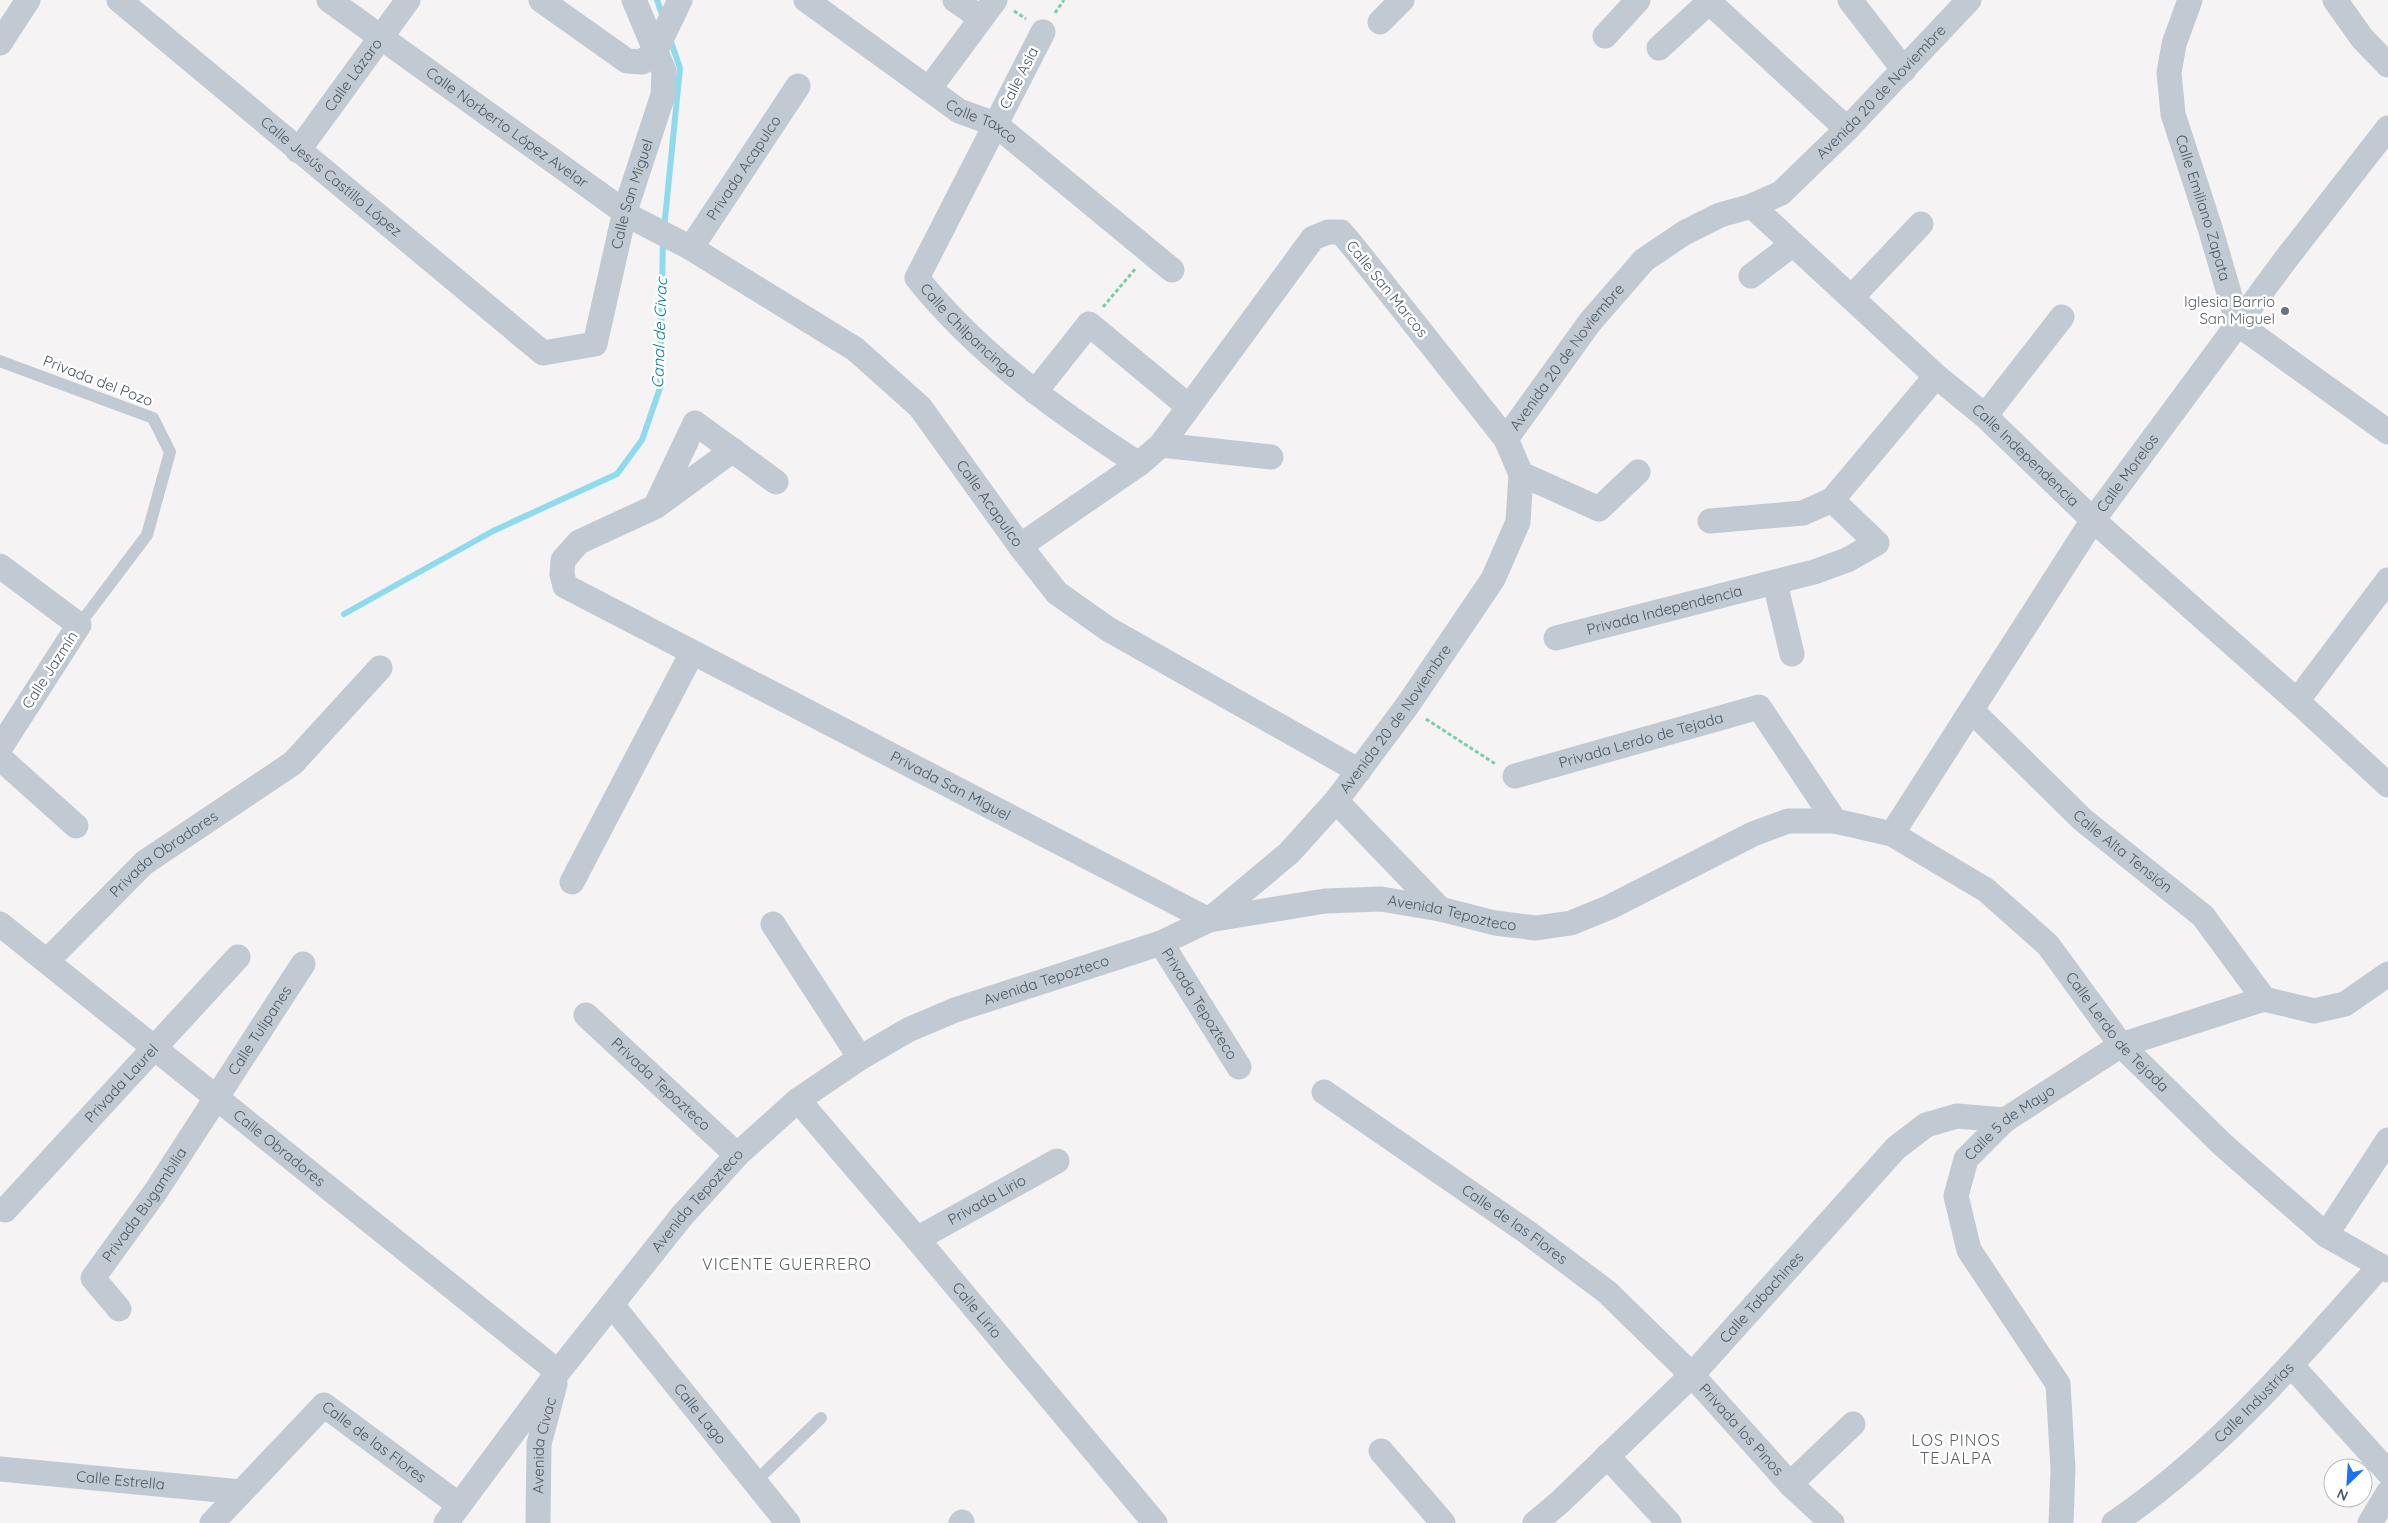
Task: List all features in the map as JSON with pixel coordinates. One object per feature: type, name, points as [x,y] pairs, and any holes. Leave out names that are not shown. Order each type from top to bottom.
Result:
[{"type":"street","points":[[0,43],[28,0]]},
{"type":"street","name":"Calle Jesús Castillo López","points":[[119,0],[298,151],[543,353]]},
{"type":"street","name":"Calle Norberto López Avelar","points":[[328,0],[629,215]]},
{"type":"street","name":"Calle Lázaro","points":[[298,151],[408,0]]},
{"type":"street","points":[[541,0],[627,61],[642,62],[659,44],[678,3]]},
{"type":"street","name":"Calle San Miguel","points":[[543,353],[595,344],[663,95],[664,71],[659,44],[634,0]]},
{"type":"street","name":"Calle Taxco","points":[[806,0],[959,110],[995,124],[1172,270]]},
{"type":"street","points":[[929,89],[994,8],[955,0]]},
{"type":"street","points":[[1380,22],[1402,0]]},
{"type":"street","points":[[1605,36],[1638,0]]},
{"type":"street","points":[[1850,0],[1904,70]]},
{"type":"street","name":"Avenida 20 de Noviembre","points":[[1209,920],[1288,853],[1336,801],[1407,706],[1493,579],[1518,522],[1521,474],[1506,439],[1590,322],[1644,260],[1684,233],[1720,215],[1752,206],[1781,193],[1847,129],[1968,0]]},
{"type":"street","name":"Calle Emiliano Zapata","points":[[2190,0],[2174,44],[2169,73],[2173,114],[2238,324]]},
{"type":"street","points":[[2335,0],[2362,38],[2388,65]]},
{"type":"street","points":[[1659,48],[1708,1],[1847,129]]},
{"type":"street","name":"Calle Asia","points":[[995,124],[1043,32]]},
{"type":"street","name":"Privada Acapulco","points":[[682,244],[798,86]]},
{"type":"street","name":"Calle Chilpancingo","points":[[995,124],[917,278],[945,312],[1035,392],[1085,430],[1139,464]]},
{"type":"street","name":"Calle Morelos","points":[[1892,834],[2093,520],[2238,324],[2388,128]]},
{"type":"street","name":"Calle Independencia","points":[[1752,206],[1936,376],[1985,416],[2093,520],[2297,701],[2388,785]]},
{"type":"street","name":"Calle Acapulco","points":[[629,215],[682,244],[855,349],[920,407],[1020,546],[1057,593],[1108,629],[1359,771]]},
{"type":"street","points":[[1852,297],[1920,224]]},
{"type":"street","name":"Calle San Marcos","points":[[1020,546],[1139,464],[1161,445],[1313,238],[1328,232],[1341,232],[1506,439]]},
{"type":"street","points":[[1751,276],[1793,244]]},
{"type":"street","points":[[1985,416],[2062,317]]},
{"type":"street","points":[[1035,392],[1089,324],[1188,406]]},
{"type":"street","points":[[2238,324],[2388,432]]},
{"type":"street","points":[[1710,521],[1803,513],[1832,500],[1936,376]]},
{"type":"street","points":[[655,507],[696,423],[776,482]]},
{"type":"street","points":[[1161,445],[1271,457]]},
{"type":"street","points":[[655,507],[733,450]]},
{"type":"street","points":[[1521,474],[1599,509],[1638,472]]},
{"type":"street","name":"Privada Independencia","points":[[1556,638],[1775,583],[1847,560],[1877,542],[1832,500]]},
{"type":"street","name":"Privada San Miguel","points":[[655,507],[579,542],[563,560],[562,574],[565,586],[1209,920]]},
{"type":"street","name":"Calle Jazmín","points":[[0,566],[79,625],[0,748]]},
{"type":"street","points":[[2297,701],[2388,580]]},
{"type":"street","points":[[1775,583],[1792,654]]},
{"type":"street","points":[[572,882],[692,653]]},
{"type":"street","name":"Privada Obradores","points":[[47,961],[144,863],[293,763],[380,668]]},
{"type":"street","name":"Privada Lerdo de Tejada","points":[[1515,776],[1759,707],[1835,821]]},
{"type":"street","name":"Calle Alta Tensión","points":[[1972,711],[2083,820],[2203,916],[2264,999]]},
{"type":"street","points":[[0,758],[76,826]]},
{"type":"street","points":[[1336,801],[1440,909]]},
{"type":"street","name":"Avenida Tepozteco","points":[[453,1514],[558,1372],[682,1217],[737,1155],[798,1100],[860,1058],[908,1030],[955,1010],[1161,943],[1209,920],[1324,901],[1381,899],[1440,909],[1495,923],[1536,928],[1571,923],[1610,907],[1753,834],[1788,821],[1835,821]]},
{"type":"street","name":"Calle Lerdo de Tejada","points":[[1835,821],[1892,834],[1986,890],[2048,945],[2121,1045],[2223,1145],[2326,1235],[2384,1268]]},
{"type":"street","points":[[773,924],[860,1058]]},
{"type":"street","name":"Calle Obradores","points":[[2,930],[47,961],[558,1372]]},
{"type":"street","name":"Privada Tepozteco","points":[[1161,943],[1239,1067]]},
{"type":"street","name":"Privada Laurel","points":[[5,1210],[238,957]]},
{"type":"street","name":"Calle Tulipanes","points":[[216,1096],[303,964]]},
{"type":"street","points":[[2264,999],[2314,1011],[2345,1004],[2388,974]]},
{"type":"street","name":"Calle 5 de Mayo","points":[[2061,1523],[2063,1469],[2058,1384],[1969,1250],[1956,1196],[1966,1159],[2005,1120],[2121,1045],[2264,999]]},
{"type":"street","name":"Privada Tepozteco","points":[[586,1015],[737,1155]]},
{"type":"street","name":"Calle de las Flores","points":[[1324,1092],[1528,1232],[1607,1292],[1692,1375]]},
{"type":"street","name":"Privada Bugambilia","points":[[119,1309],[93,1278],[156,1191],[216,1096]]},
{"type":"street","name":"Calle Lirio","points":[[798,1100],[917,1238],[1155,1523]]},
{"type":"street","name":"Calle Tabachines","points":[[1535,1523],[1560,1502],[1692,1375],[1896,1148],[1926,1125],[1957,1116],[2005,1120]]},
{"type":"street","points":[[2326,1235],[2388,1140]]},
{"type":"street","name":"Privada Lirio","points":[[917,1238],[1057,1161]]},
{"type":"street","name":"Calle Industrias","points":[[2114,1523],[2140,1505],[2214,1443],[2384,1268]]},
{"type":"street","name":"Calle Lago","points":[[612,1305],[788,1523]]},
{"type":"street","points":[[2291,1365],[2388,1472]]},
{"type":"street","name":"Avenida Civac","points":[[538,1523],[539,1444],[558,1372]]},
{"type":"street","name":"Privada los Pinos","points":[[1692,1375],[1790,1484],[1832,1523]]},
{"type":"street","name":"Calle de las Flores","points":[[212,1523],[324,1405],[453,1514]]},
{"type":"street","name":"Privada los Pinos","points":[[1790,1484],[1853,1424]]},
{"type":"street","points":[[1381,1451],[1443,1523]]},
{"type":"street","points":[[1606,1456],[1670,1523]]},
{"type":"street","name":"Calle Estrella","points":[[0,1469],[241,1492]]},
{"type":"street","points":[[2370,1523],[2388,1494]]},
{"type":"lane","name":"Privada del Pozo","points":[[0,360],[153,418],[170,452],[147,535],[79,625]]},
{"type":"lane","points":[[755,1482],[821,1418]]},
{"type":"path","points":[[994,8],[1043,32]]},
{"type":"path","points":[[1089,324],[1149,252]]},
{"type":"path","points":[[1407,706],[1515,776]]},
{"type":"waterway","name":"Canal de Civac","points":[[657,0],[663,17]]},
{"type":"waterway","name":"Canal de Civac","points":[[664,229],[680,68],[670,39]]},
{"type":"waterway","name":"Canal de Civac","points":[[344,614],[493,531],[617,474],[642,440],[660,388],[663,239]]},
{"type":"place","name":"Iglesia Barrio San Miguel","points":[[2285,311]]},
{"type":"district","name":"VICENTE GUERRERO","points":[[787,1264]]},
{"type":"district","name":"LOS PINOS TEJALPA","points":[[1956,1449]]}]
